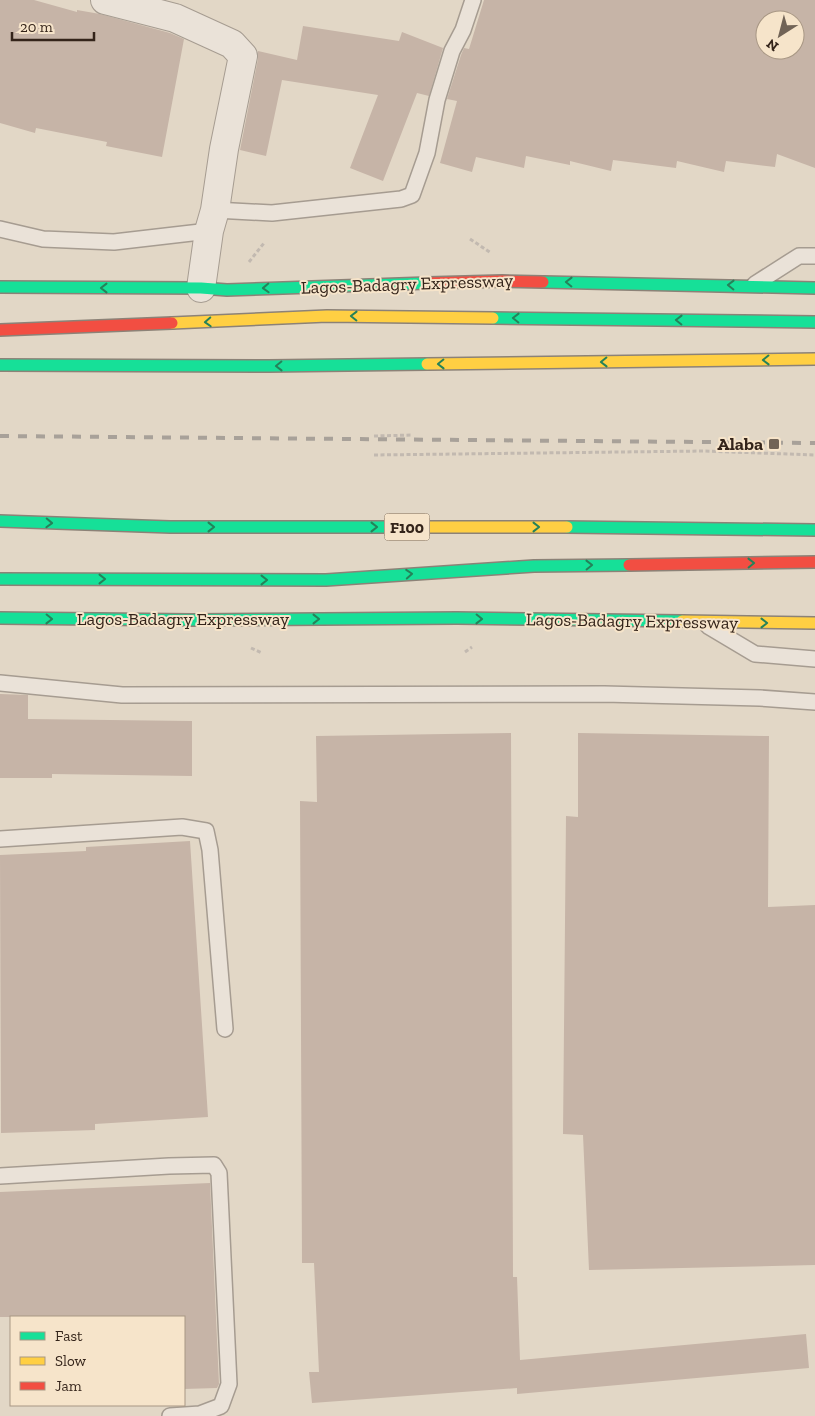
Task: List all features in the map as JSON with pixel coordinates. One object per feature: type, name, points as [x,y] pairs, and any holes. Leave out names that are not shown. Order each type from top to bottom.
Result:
[{"type":"main road","name":"Lagos-Badagry Expressway","points":[[0,287],[200,288],[227,290],[502,281],[815,288]]},
{"type":"main road","points":[[0,330],[327,316],[815,322]]},
{"type":"main road","points":[[0,365],[269,366],[815,359]]},
{"type":"main road","name":"F100","points":[[0,521],[170,527],[638,527],[815,530]]},
{"type":"main road","points":[[0,579],[326,580],[534,566],[815,562]]},
{"type":"main road","name":"Lagos-Badagry Expressway","points":[[0,618],[193,620],[457,618],[702,623],[815,623]]},
{"type":"street","points":[[105,0],[175,18],[232,44],[243,56],[224,148],[200,288]]},
{"type":"lane","points":[[0,228],[43,239],[114,242],[212,220],[401,199],[412,195],[427,153],[437,100],[452,51],[463,30],[473,0]]},
{"type":"lane","points":[[751,286],[799,256],[815,256]]},
{"type":"lane","points":[[702,623],[755,654],[815,659]]},
{"type":"lane","points":[[0,683],[122,695],[604,694],[760,698],[815,702]]},
{"type":"lane","points":[[0,839],[182,827],[206,831],[210,850],[225,1029]]},
{"type":"lane","points":[[0,1176],[214,1165],[219,1173],[229,1384],[221,1406],[200,1414],[170,1416]]},
{"type":"path","points":[[374,436],[412,435]]},
{"type":"path","points":[[374,455],[693,451],[815,454]]},
{"type":"building","points":[[0,0],[34,0],[77,12],[77,10],[100,14],[170,33],[184,39],[162,157],[106,146],[107,142],[36,128],[35,133],[0,123]]},
{"type":"building","points":[[484,0],[815,0],[815,168],[777,154],[775,167],[726,161],[724,172],[677,161],[676,168],[613,160],[611,171],[570,161],[570,165],[526,156],[524,168],[476,157],[472,172],[440,163],[457,101],[447,99],[464,48],[469,49]]},
{"type":"building","points":[[303,26],[399,41],[402,32],[443,48],[429,96],[417,93],[383,181],[350,168],[378,95],[282,80],[266,156],[240,150],[258,51],[297,60]]},
{"type":"building","points":[[0,694],[28,695],[28,719],[192,721],[192,776],[52,774],[52,778],[0,778]]},
{"type":"building","points":[[511,733],[513,1277],[517,1277],[520,1360],[806,1334],[809,1368],[517,1394],[517,1388],[312,1403],[309,1372],[319,1372],[314,1263],[302,1263],[300,801],[317,802],[316,736]]},
{"type":"building","points":[[578,733],[769,736],[768,907],[815,905],[815,1265],[589,1270],[583,1135],[563,1134],[566,816],[578,817]]},
{"type":"building","points":[[190,841],[208,1117],[95,1124],[95,1130],[1,1133],[0,855],[86,851],[86,847]]},
{"type":"building","points":[[210,1183],[219,1384],[217,1388],[185,1389],[185,1316],[0,1317],[0,1192]]},
{"type":"railway","points":[[0,436],[815,443]]},
{"type":"traffic: fast","points":[[543,282],[815,288]]},
{"type":"traffic: fast","points":[[0,287],[201,288],[227,290],[428,283]]},
{"type":"traffic: fast","points":[[493,318],[815,322]]},
{"type":"traffic: fast","points":[[0,365],[269,366],[427,364]]},
{"type":"traffic: fast","points":[[0,521],[170,527],[411,527]]},
{"type":"traffic: fast","points":[[567,527],[815,530]]},
{"type":"traffic: fast","points":[[0,579],[326,580],[534,566],[629,565]]},
{"type":"traffic: fast","points":[[0,618],[193,620],[457,618],[682,621]]},
{"type":"traffic: slow","points":[[172,323],[327,316],[493,318]]},
{"type":"traffic: slow","points":[[427,364],[815,359]]},
{"type":"traffic: slow","points":[[411,527],[567,527]]},
{"type":"traffic: slow","points":[[682,621],[815,623]]},
{"type":"traffic: jam","points":[[428,283],[543,282]]},
{"type":"traffic: jam","points":[[0,330],[172,323]]},
{"type":"traffic: jam","points":[[629,565],[815,562]]},
{"type":"place","name":"Alaba","points":[[774,444]]}]
